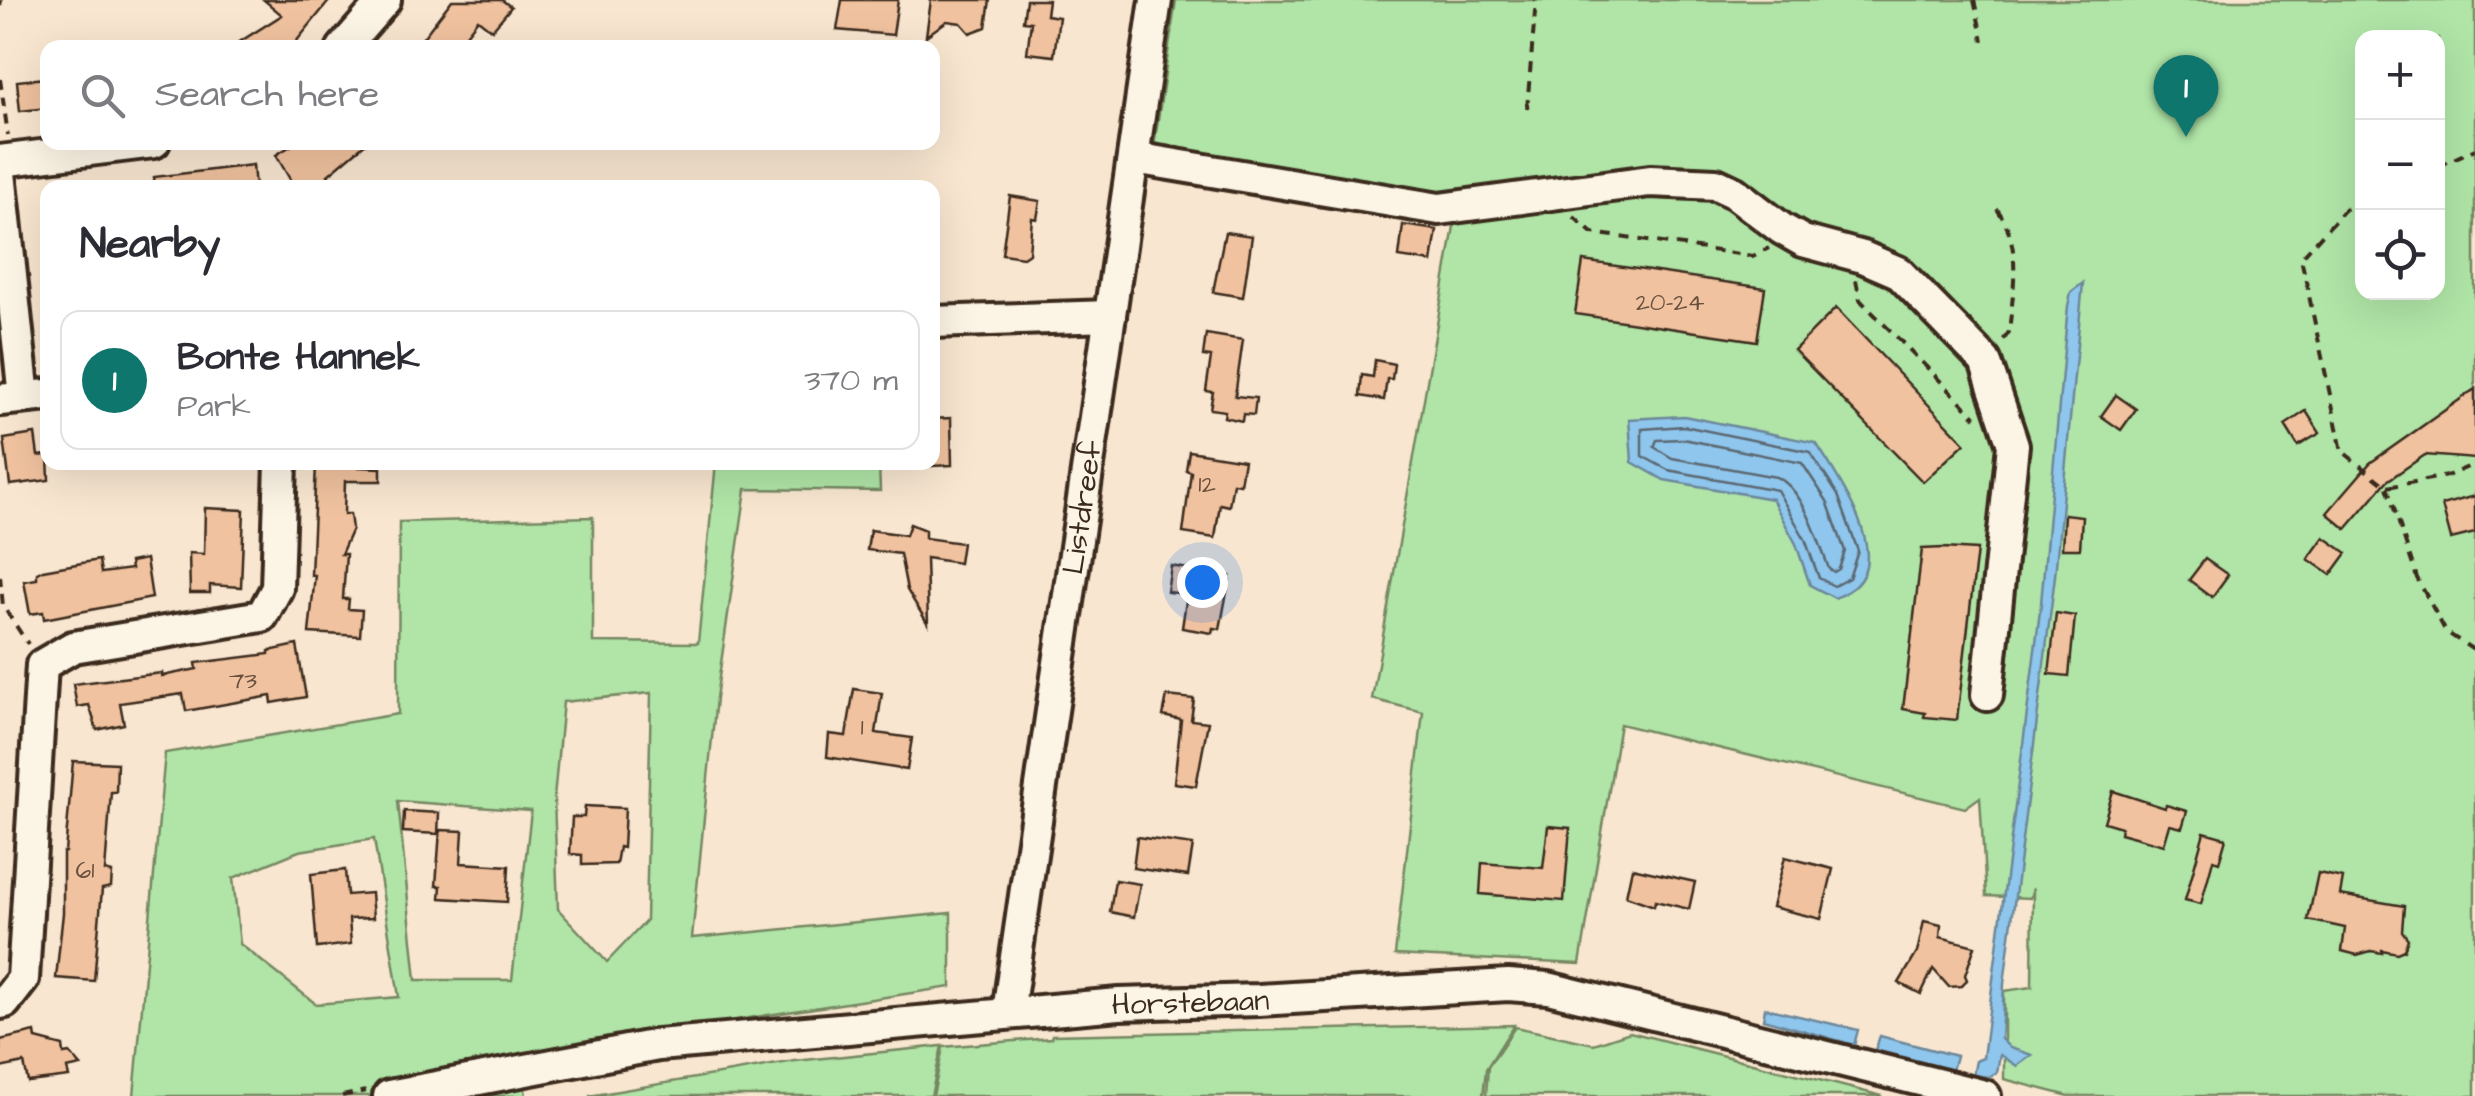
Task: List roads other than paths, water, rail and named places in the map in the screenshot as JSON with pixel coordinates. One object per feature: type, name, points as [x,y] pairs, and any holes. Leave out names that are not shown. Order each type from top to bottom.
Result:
[{"type":"street","points":[[351,40],[385,0]]},
{"type":"street","name":"Listdreef","points":[[1008,1012],[1156,0]]},
{"type":"street","points":[[24,397],[4,164],[99,150]]},
{"type":"street","points":[[1134,158],[1439,210],[1650,181],[1716,184],[1735,193],[1786,231],[1809,242],[1883,264],[1908,280],[1985,361],[2013,445],[1987,695]]},
{"type":"street","points":[[940,322],[1110,316]]},
{"type":"street","points":[[0,1003],[23,979],[42,665],[72,647],[262,616],[277,588],[281,470]]},
{"type":"street","name":"Horstebaan","points":[[389,1096],[658,1046],[1008,1012],[1508,984],[1568,993],[1986,1096]]},
{"type":"water","points":[[2083,283],[2055,576],[2004,984],[2001,1039],[2010,1048],[2032,1055],[2017,1066],[2000,1055],[1997,1072],[1989,1077],[1973,1075],[1976,1061],[1983,1058],[2041,603],[2068,306],[2071,292]]},
{"type":"water","points":[[1684,416],[1816,443],[1847,493],[1864,534],[1864,572],[1855,586],[1835,598],[1810,585],[1796,544],[1772,499],[1664,480],[1632,462],[1629,419]]},
{"type":"water","points":[[1765,1008],[1858,1030],[1854,1045],[1763,1019]]},
{"type":"water","points":[[1880,1036],[1956,1056],[1952,1070],[1875,1050]]},
{"type":"place","name":"Bonte Hannek","points":[[2186,137]]}]
